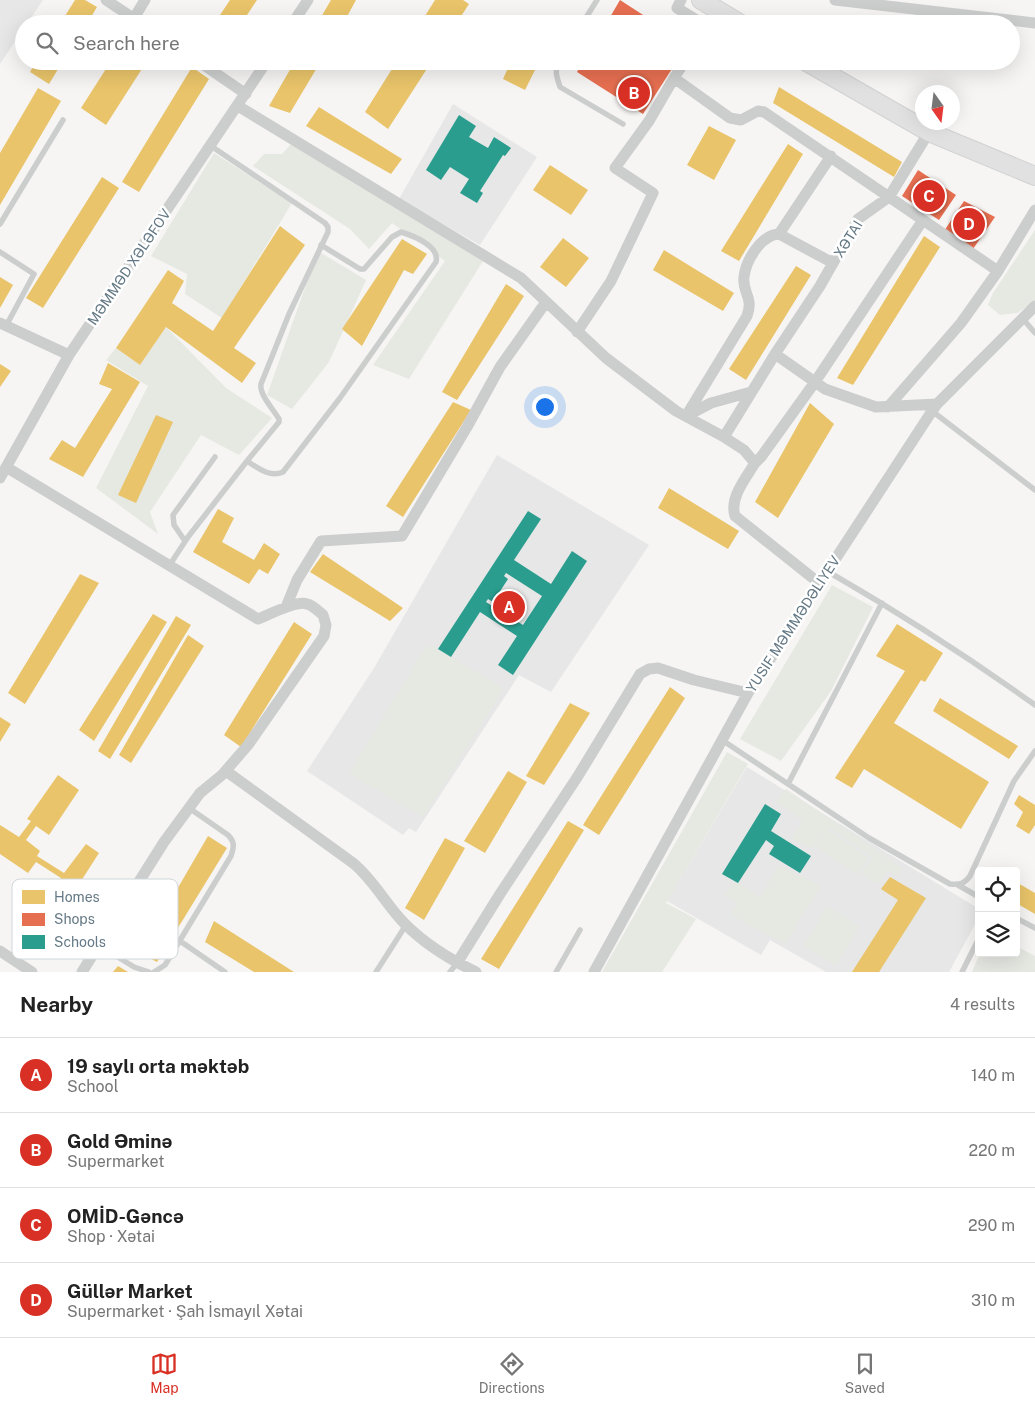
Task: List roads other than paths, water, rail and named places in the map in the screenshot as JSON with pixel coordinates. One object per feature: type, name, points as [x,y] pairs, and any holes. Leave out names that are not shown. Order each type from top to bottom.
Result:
[{"type":"main road","points":[[701,0],[726,15]]},
{"type":"main road","points":[[821,70],[929,132],[1035,176]]},
{"type":"street","points":[[106,0],[129,15]]},
{"type":"street","points":[[140,15],[145,0]]},
{"type":"street","points":[[298,15],[308,0]]},
{"type":"street","points":[[681,0],[677,8],[688,15]]},
{"type":"street","points":[[835,0],[965,15]]},
{"type":"street","points":[[1020,21],[1035,23]]},
{"type":"street","points":[[211,70],[246,94]]},
{"type":"street","name":"MƏMMƏD XƏLƏFOV","points":[[0,478],[69,355],[261,70]]},
{"type":"street","points":[[577,332],[612,281],[653,193],[615,168],[649,121],[679,70]]},
{"type":"street","points":[[674,78],[730,118],[741,120],[758,111],[764,112],[998,270]]},
{"type":"street","points":[[238,106],[521,278],[606,358],[676,411],[744,450],[755,463]]},
{"type":"street","name":"XƏTAI","points":[[724,437],[820,286],[858,218],[889,196],[929,132]]},
{"type":"street","points":[[779,234],[831,156]]},
{"type":"street","points":[[888,408],[961,323],[998,270],[1035,210]]},
{"type":"street","points":[[819,582],[735,516],[732,509],[734,500],[755,463],[761,458],[815,382],[923,220]]},
{"type":"street","points":[[686,416],[740,328],[749,309],[749,298],[744,277],[750,259],[765,239],[779,234],[833,263]]},
{"type":"street","points":[[286,607],[297,580],[321,541],[402,536],[467,427],[500,367],[546,302]]},
{"type":"street","name":"YUSIF MƏMMƏDƏLIYEV","points":[[594,972],[748,693],[934,407],[1035,306]]},
{"type":"street","points":[[3,325],[69,355]]},
{"type":"street","points":[[775,354],[826,389],[855,400],[876,407],[934,407]]},
{"type":"street","points":[[686,416],[711,403],[751,392]]},
{"type":"street","points":[[6,467],[258,619],[286,607],[299,604],[307,604],[324,615],[326,625],[324,636],[248,745],[226,771],[200,792],[164,842],[141,879]]},
{"type":"street","points":[[454,967],[578,776],[640,674],[649,669],[658,668],[694,680],[748,693]]},
{"type":"street","points":[[226,771],[366,873],[374,887],[406,925],[454,967],[476,972]]},
{"type":"street","points":[[0,951],[12,959]]},
{"type":"street","points":[[12,959],[32,972]]},
{"type":"street","points":[[82,972],[91,959]]},
{"type":"lane","points":[[588,15],[597,0]]},
{"type":"lane","points":[[556,70],[560,88],[623,124]]},
{"type":"lane","points":[[0,224],[63,120]]},
{"type":"lane","points":[[169,566],[185,541],[279,422],[280,419],[262,394],[260,388],[289,314],[328,232],[325,222],[211,146]]},
{"type":"lane","points":[[247,461],[269,474],[276,476],[283,472],[340,398],[436,262],[437,256],[435,251],[415,236],[402,232],[392,237],[364,269],[360,269],[321,245]]},
{"type":"lane","points":[[0,252],[34,274],[3,325]]},
{"type":"lane","points":[[1023,319],[1035,333]]},
{"type":"lane","points":[[934,407],[1035,490]]},
{"type":"lane","points":[[185,541],[174,525],[173,515],[215,457]]},
{"type":"lane","points":[[827,571],[951,647],[1035,705]]},
{"type":"lane","points":[[788,784],[882,603]]},
{"type":"lane","points":[[722,740],[869,838],[950,884],[958,885],[975,894]]},
{"type":"lane","points":[[958,885],[965,883],[970,876],[1014,781],[1035,751]]},
{"type":"lane","points":[[178,944],[231,856],[234,847],[228,835],[189,808]]},
{"type":"lane","points":[[1020,920],[1035,928]]},
{"type":"lane","points":[[376,972],[406,925]]},
{"type":"lane","points":[[556,972],[580,930]]},
{"type":"lane","points":[[180,941],[225,972]]},
{"type":"lane","points":[[962,972],[975,946]]},
{"type":"lane","points":[[121,959],[134,967],[149,972]]},
{"type":"lane","points":[[154,972],[165,965],[169,959]]},
{"type":"place","name":"Gold Əminə","points":[[634,93]]},
{"type":"place","name":"OMİD-Gəncə","points":[[929,196]]},
{"type":"place","name":"Güllər Market","points":[[969,224]]},
{"type":"place","name":"19 saylı orta məktəb","points":[[509,607]]}]
